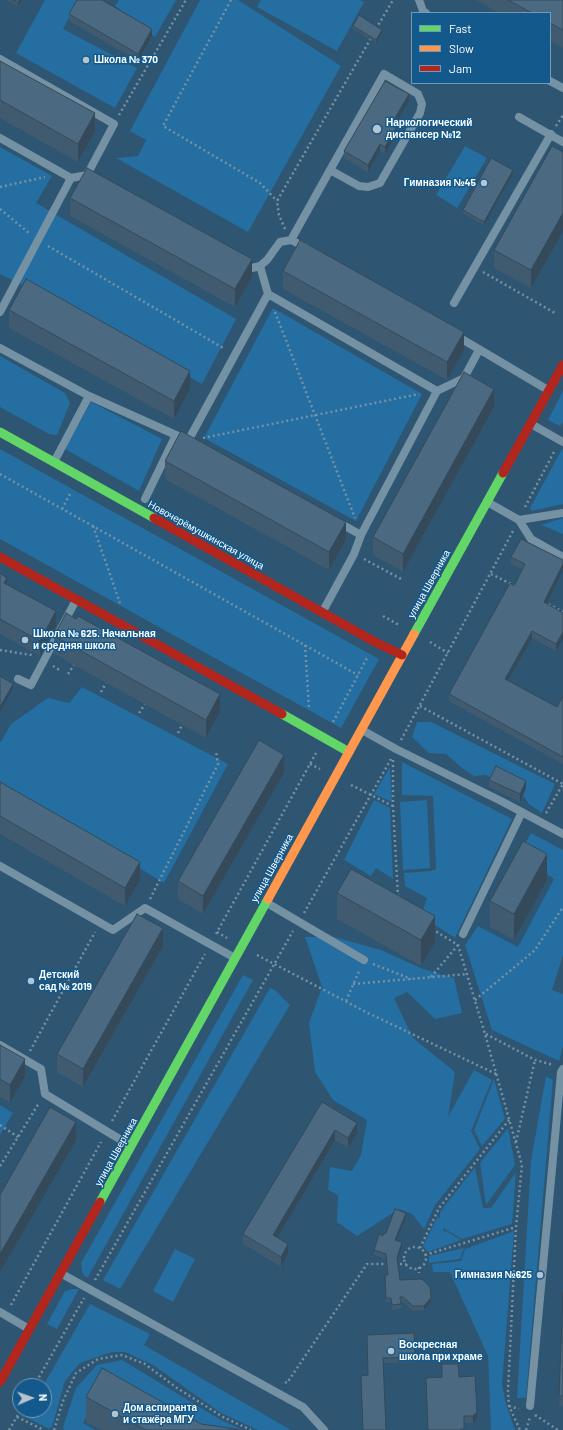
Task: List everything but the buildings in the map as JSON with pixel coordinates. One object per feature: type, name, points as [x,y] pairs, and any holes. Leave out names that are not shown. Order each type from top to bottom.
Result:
[{"type":"street","name":"улица Шверника","points":[[0,1382],[563,365]]},
{"type":"street","name":"Новочерёмушкинская улица","points":[[0,432],[375,642],[402,655]]},
{"type":"street","points":[[0,557],[349,752]]},
{"type":"lane","points":[[419,0],[424,12]]},
{"type":"lane","points":[[0,59],[114,124],[87,175]]},
{"type":"lane","points":[[291,240],[330,170],[384,74],[418,94],[422,104],[420,113],[380,183],[368,187],[359,186],[330,170]]},
{"type":"lane","points":[[551,82],[563,88]]},
{"type":"lane","points":[[519,117],[563,142]]},
{"type":"lane","points":[[454,303],[551,134]]},
{"type":"lane","points":[[0,138],[71,178],[87,175],[101,183]]},
{"type":"lane","points":[[0,312],[71,178]]},
{"type":"lane","points":[[238,260],[252,268],[260,266],[267,260],[280,242],[291,240],[317,254]]},
{"type":"lane","points":[[0,348],[89,396],[192,443],[235,355],[268,294],[260,266]]},
{"type":"lane","points":[[268,294],[437,390]]},
{"type":"lane","points":[[446,330],[549,390]]},
{"type":"lane","points":[[322,612],[354,554],[361,535],[437,390],[464,378],[479,350]]},
{"type":"lane","points":[[54,462],[89,396]]},
{"type":"lane","points":[[530,424],[563,442]]},
{"type":"lane","points":[[145,499],[176,435]]},
{"type":"lane","points":[[487,502],[519,520],[531,539],[563,557]]},
{"type":"lane","points":[[519,520],[563,513]]},
{"type":"lane","points":[[331,518],[361,535]]},
{"type":"lane","points":[[18,678],[31,685],[76,600]]},
{"type":"lane","points":[[361,730],[563,834]]},
{"type":"lane","points":[[463,934],[522,812]]},
{"type":"lane","points":[[0,866],[113,930],[145,908],[235,958]]},
{"type":"lane","points":[[266,903],[364,960]]},
{"type":"lane","points":[[0,1045],[41,1069],[45,1094],[131,1146]]},
{"type":"lane","points":[[530,1406],[561,1072],[560,1068]]},
{"type":"lane","points":[[61,1274],[303,1407],[324,1430]]},
{"type":"lane","points":[[3,1314],[30,1329]]},
{"type":"path","points":[[114,124],[186,0]]},
{"type":"path","points":[[232,0],[163,126],[260,183],[277,201],[279,215],[291,240]]},
{"type":"path","points":[[277,201],[393,0]]},
{"type":"path","points":[[0,187],[63,174]]},
{"type":"path","points":[[0,209],[38,241],[235,355]]},
{"type":"path","points":[[474,266],[555,313]]},
{"type":"path","points":[[268,294],[361,535]]},
{"type":"path","points":[[192,443],[315,415],[437,390]]},
{"type":"path","points":[[0,474],[358,675]]},
{"type":"path","points":[[93,526],[121,605]]},
{"type":"path","points":[[354,554],[403,580]]},
{"type":"path","points":[[491,574],[517,588]]},
{"type":"path","points":[[543,601],[563,612]]},
{"type":"path","points":[[3,1314],[107,1131],[324,739],[375,642]]},
{"type":"path","points":[[305,645],[309,711]]},
{"type":"path","points":[[0,650],[31,655]]},
{"type":"path","points":[[68,674],[74,665]]},
{"type":"path","points":[[101,692],[106,683]]},
{"type":"path","points":[[140,713],[145,704]]},
{"type":"path","points":[[420,706],[563,784],[541,822]]},
{"type":"path","points":[[178,733],[182,725]]},
{"type":"path","points":[[145,908],[218,764],[216,750]]},
{"type":"path","points":[[393,755],[398,901]]},
{"type":"path","points":[[371,795],[394,806]]},
{"type":"path","points":[[475,1000],[535,950],[563,907]]},
{"type":"path","points":[[25,1060],[100,923]]},
{"type":"path","points":[[432,929],[458,945],[497,1074],[522,1165],[516,1227],[508,1391],[509,1406],[520,1430]]},
{"type":"path","points":[[431,977],[458,945]]},
{"type":"path","points":[[346,1001],[364,960],[412,979]]},
{"type":"path","points":[[274,965],[497,1074]]},
{"type":"path","points":[[353,984],[467,974]]},
{"type":"path","points":[[485,1034],[535,1060],[560,1068]]},
{"type":"path","points":[[516,1143],[535,1060]]},
{"type":"path","points":[[0,1166],[45,1094]]},
{"type":"path","points":[[420,1248],[439,1208],[509,1120]]},
{"type":"path","points":[[0,1125],[18,1137]]},
{"type":"path","points":[[425,1255],[516,1227]]},
{"type":"path","points":[[280,1380],[287,1383],[367,1264],[406,1264],[412,1268],[419,1267],[424,1262],[425,1255],[420,1248],[413,1247],[406,1251],[404,1257],[406,1264]]},
{"type":"path","points":[[419,1267],[419,1273]]},
{"type":"path","points":[[54,1430],[62,1401],[76,1373],[98,1359],[122,1355],[145,1364],[177,1388],[223,1418],[251,1430]]},
{"type":"path","points":[[526,1430],[531,1413],[558,1430]]},
{"type":"path","points":[[9,1430],[16,1418]]},
{"type":"path","points":[[19,1418],[44,1430]]},
{"type":"shaded area","points":[[45,0],[78,0],[63,29],[137,68],[115,108],[16,53]]},
{"type":"shaded area","points":[[119,0],[176,0],[155,37],[115,6]]},
{"type":"shaded area","points":[[200,0],[238,0],[341,66],[248,232],[116,158],[138,156],[146,140],[130,131]]},
{"type":"shaded area","points":[[261,0],[360,0],[364,2],[337,51],[257,7]]},
{"type":"shaded area","points":[[465,146],[487,158],[457,208],[436,195]]},
{"type":"shaded area","points":[[0,147],[52,176],[36,203],[236,319],[202,384],[27,287],[0,274]]},
{"type":"shaded area","points":[[273,308],[422,394],[356,521],[204,438]]},
{"type":"shaded area","points":[[0,356],[65,393],[70,403],[57,435],[49,434],[0,407]]},
{"type":"shaded area","points":[[563,391],[563,422],[560,426],[548,420]]},
{"type":"shaded area","points":[[91,402],[162,439],[139,491],[65,449]]},
{"type":"shaded area","points":[[0,449],[379,659],[341,728],[0,539]]},
{"type":"shaded area","points":[[562,449],[563,504],[532,511],[530,508]]},
{"type":"shaded area","points":[[563,518],[563,534],[541,525]]},
{"type":"shaded area","points":[[82,687],[228,764],[164,883],[0,784],[0,743],[11,724],[48,698],[69,703]]},
{"type":"shaded area","points":[[417,722],[431,722],[555,784],[542,813],[529,804],[520,791],[486,775],[474,776],[446,754],[429,753],[412,737]]},
{"type":"shaded area","points":[[402,762],[512,819],[455,938],[421,916],[427,898],[405,886],[404,873],[431,871],[436,869],[433,796],[402,795]]},
{"type":"shaded area","points":[[390,767],[392,802],[374,794]]},
{"type":"shaded area","points":[[374,800],[390,808],[393,879],[376,868],[371,876],[344,860]]},
{"type":"shaded area","points":[[427,800],[430,868],[403,870],[400,802]]},
{"type":"shaded area","points":[[531,833],[563,850],[563,955],[552,990],[563,994],[563,1046],[559,1061],[492,1030],[465,945],[478,926],[518,947],[554,879],[518,856]]},
{"type":"shaded area","points":[[305,937],[334,937],[381,950],[423,969],[454,978],[462,1013],[435,1019],[407,992],[394,998],[413,1038],[455,1072],[448,1117],[474,1070],[492,1080],[471,1131],[480,1149],[435,1205],[424,1229],[412,1214],[399,1209],[357,1236],[337,1222],[338,1195],[328,1190],[330,1167],[352,1171],[361,1155],[367,1120],[333,1100],[315,1072],[309,1023],[322,987]]},
{"type":"shaded area","points":[[243,975],[253,980],[88,1277],[85,1277],[82,1271],[81,1263]]},
{"type":"shaded area","points":[[270,988],[275,990],[290,1005],[120,1289],[103,1280]]},
{"type":"shaded area","points":[[546,1076],[553,1080],[526,1398],[517,1398],[531,1161]]},
{"type":"shaded area","points":[[494,1079],[505,1119],[482,1146],[474,1130]]},
{"type":"shaded area","points":[[0,1105],[13,1113],[0,1135]]},
{"type":"shaded area","points":[[508,1128],[515,1165],[486,1205],[480,1163]]},
{"type":"shaded area","points":[[475,1167],[483,1208],[491,1208],[516,1172],[512,1224],[462,1239],[443,1228],[444,1232],[446,1231],[461,1240],[428,1252],[423,1246],[438,1216],[440,1219],[440,1212]]},
{"type":"shaded area","points":[[514,1231],[502,1384],[506,1404],[515,1430],[491,1430],[488,1356],[450,1272],[433,1272],[432,1264],[461,1261],[465,1249]]},
{"type":"shaded area","points":[[464,1248],[460,1259],[429,1263],[429,1256]]},
{"type":"shaded area","points":[[175,1249],[195,1259],[173,1302],[153,1291]]},
{"type":"shaded area","points":[[79,1289],[57,1329],[47,1324],[65,1291]]},
{"type":"shaded area","points":[[90,1304],[150,1334],[144,1345],[291,1430],[258,1430],[221,1413],[153,1365],[125,1352],[112,1352],[80,1363],[65,1381],[52,1427],[49,1429],[28,1418],[52,1418],[52,1378],[48,1378]]},
{"type":"shaded area","points":[[122,1360],[221,1420],[244,1430],[177,1430],[101,1389],[83,1423],[95,1430],[64,1430],[63,1427],[76,1388],[97,1365]]},
{"type":"traffic: fast","points":[[0,432],[154,518]]},
{"type":"traffic: fast","points":[[414,634],[503,473]]},
{"type":"traffic: fast","points":[[282,714],[349,752]]},
{"type":"traffic: fast","points":[[100,1202],[268,899]]},
{"type":"traffic: slow","points":[[268,899],[414,634]]},
{"type":"traffic: jam","points":[[503,473],[563,365]]},
{"type":"traffic: jam","points":[[154,518],[375,642],[402,655]]},
{"type":"traffic: jam","points":[[0,557],[282,714]]},
{"type":"traffic: jam","points":[[0,1382],[100,1202]]},
{"type":"place","name":"Школа № 370","points":[[86,60]]},
{"type":"place","name":"Наркологический диспансер №12","points":[[377,129]]},
{"type":"place","name":"Гимназия №45","points":[[484,183]]},
{"type":"place","name":"Школа № 625. Начальная и средняя школа","points":[[25,640]]},
{"type":"place","name":"Детский сад № 2019","points":[[31,981]]},
{"type":"place","name":"Гимназия №625","points":[[540,1275]]},
{"type":"place","name":"Воскресная школа при храме","points":[[391,1351]]},
{"type":"place","name":"Дом аспиранта и стажёра МГУ","points":[[115,1414]]}]
